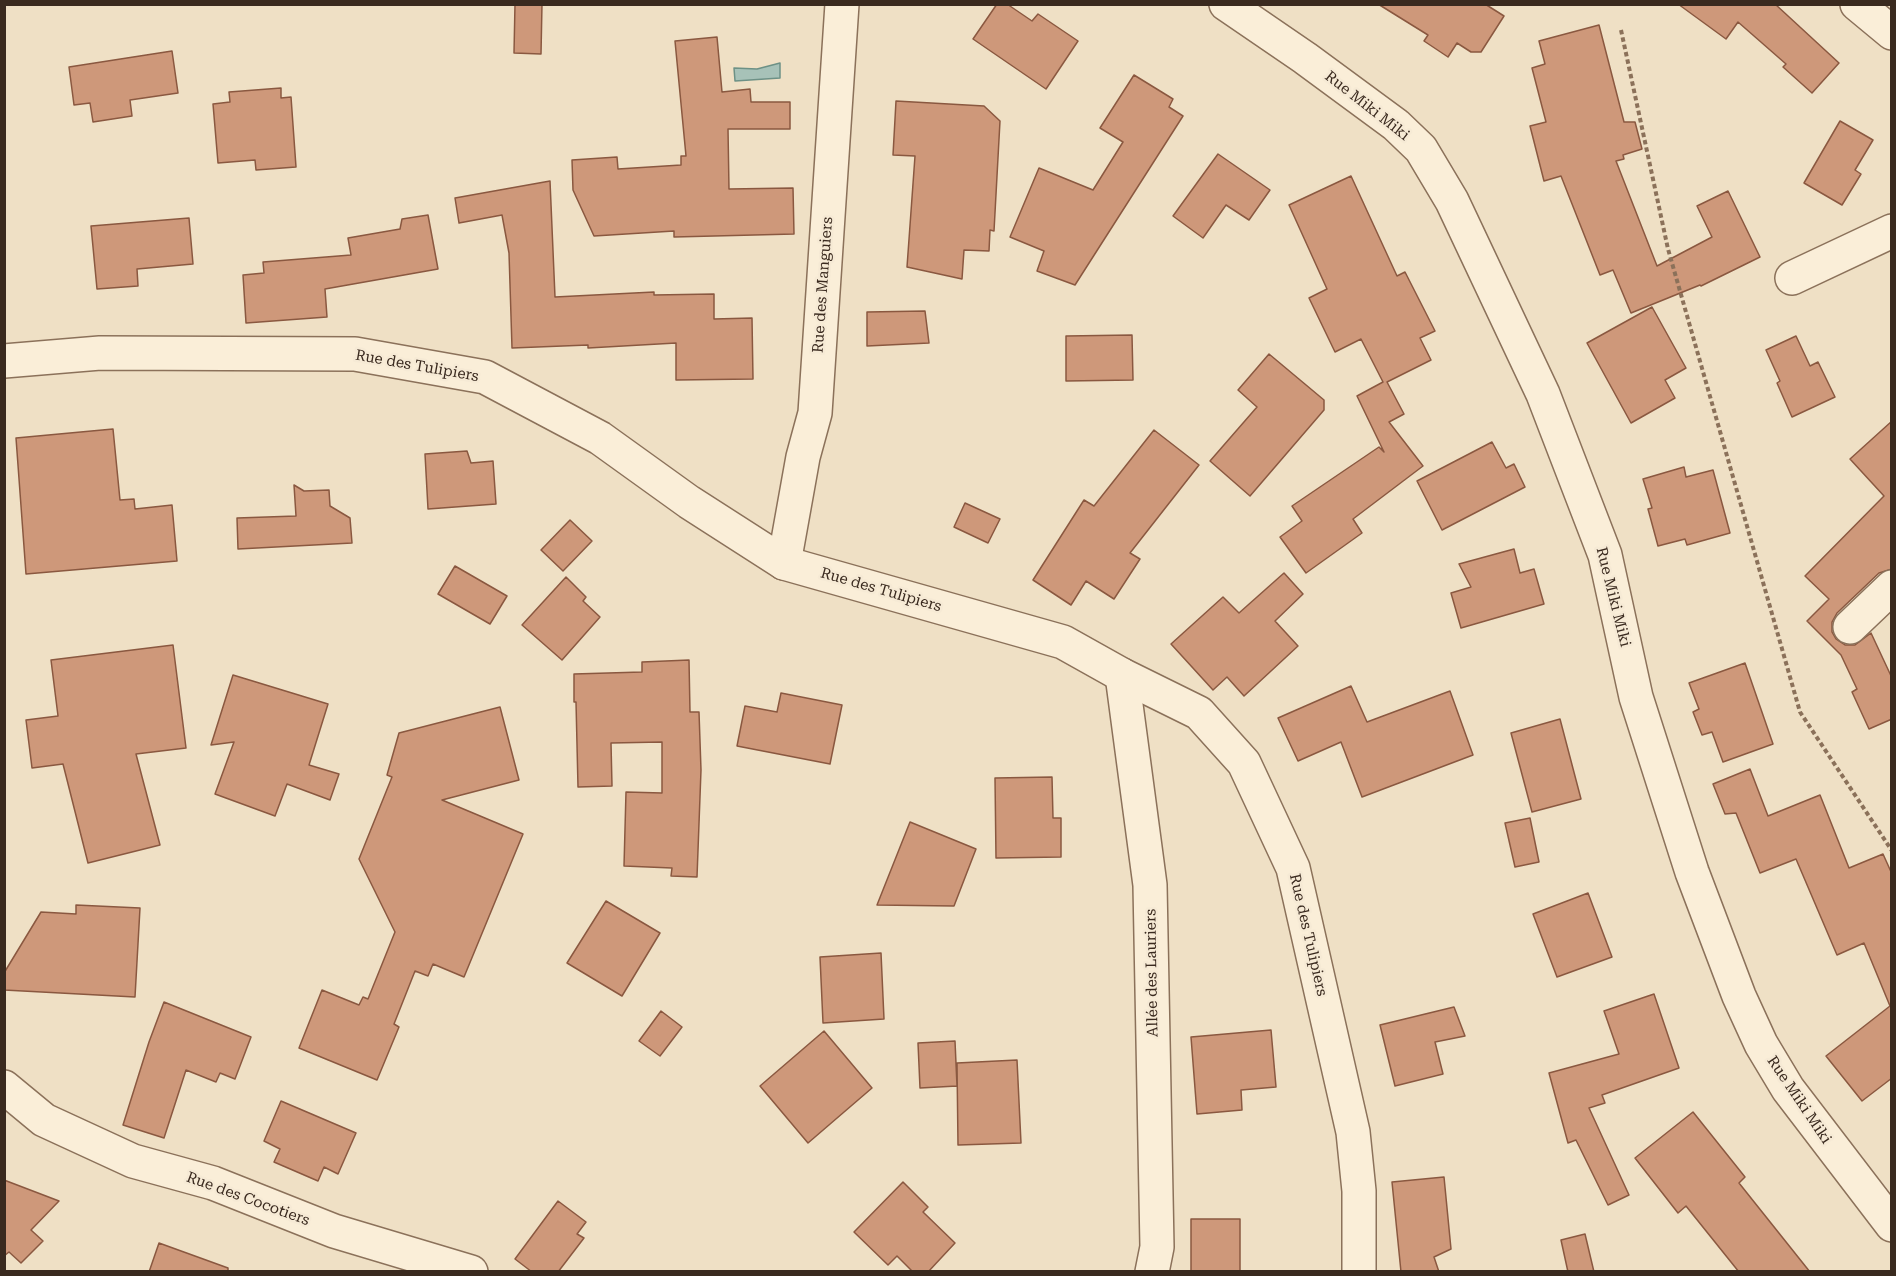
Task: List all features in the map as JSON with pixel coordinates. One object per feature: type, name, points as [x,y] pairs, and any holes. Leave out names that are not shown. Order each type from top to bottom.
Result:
[{"type":"street","name":"Rue des Manguiers","points":[[784,563],[803,457],[815,413],[842,4]]},
{"type":"street","name":"Rue Miki Miki","points":[[1226,4],[1305,58],[1396,125],[1421,149],[1452,201],[1543,394],[1605,555],[1636,697],[1692,872],[1739,996],[1761,1044],[1788,1089],[1892,1226]]},
{"type":"street","points":[[1857,4],[1892,33]]},
{"type":"street","points":[[1792,278],[1892,231]]},
{"type":"street","name":"Rue des Tulipiers","points":[[4,361],[100,353],[355,354],[484,377],[600,438],[689,502],[784,563],[1063,642],[1122,675],[1199,713],[1244,763],[1293,868],[1353,1132],[1359,1191],[1359,1272]]},
{"type":"street","points":[[1850,627],[1892,587]]},
{"type":"street","name":"Allée des Lauriers","points":[[1122,675],[1150,885],[1157,1247],[1152,1272]]},
{"type":"street","name":"Rue des Cocotiers","points":[[4,1087],[44,1120],[133,1161],[213,1183],[334,1231],[471,1272]]},
{"type":"path","points":[[1621,30],[1668,249],[1800,712],[1892,851]]},
{"type":"shaded area","points":[[780,63],[780,78],[735,81],[734,68],[757,69]]},
{"type":"building","points":[[515,4],[542,4],[541,54],[514,53]]},
{"type":"building","points":[[997,4],[1007,4],[1032,21],[1038,14],[1078,41],[1046,89],[973,39]]},
{"type":"building","points":[[1378,4],[1485,4],[1504,16],[1481,52],[1471,52],[1457,43],[1448,57],[1424,41],[1428,35]]},
{"type":"building","points":[[1678,4],[1775,4],[1839,63],[1812,93],[1783,67],[1786,64],[1738,22],[1726,39]]},
{"type":"building","points":[[1599,25],[1624,122],[1635,122],[1642,149],[1623,155],[1624,159],[1616,161],[1657,266],[1712,237],[1697,206],[1728,191],[1760,257],[1701,286],[1631,313],[1613,270],[1600,275],[1561,176],[1544,181],[1530,126],[1546,122],[1532,68],[1545,64],[1539,41]]},
{"type":"building","points":[[717,37],[722,92],[750,89],[751,102],[790,102],[790,129],[728,129],[729,189],[793,188],[794,234],[674,237],[674,231],[594,236],[573,190],[572,160],[617,157],[618,169],[681,165],[681,156],[686,156],[675,41]]},
{"type":"building","points":[[172,51],[178,93],[130,100],[132,116],[93,122],[90,103],[74,105],[69,67]]},
{"type":"building","points":[[1134,75],[1173,99],[1169,107],[1183,116],[1075,285],[1037,271],[1044,251],[1010,237],[1039,168],[1093,190],[1123,142],[1100,128]]},
{"type":"building","points":[[281,88],[281,98],[291,97],[296,167],[256,170],[255,160],[218,163],[213,104],[230,102],[229,92]]},
{"type":"building","points":[[896,101],[984,106],[1000,121],[994,231],[990,230],[989,251],[964,250],[962,279],[907,267],[915,156],[893,155]]},
{"type":"building","points":[[1840,121],[1873,140],[1855,170],[1861,174],[1842,205],[1804,183]]},
{"type":"building","points":[[1218,154],[1270,190],[1249,220],[1226,205],[1203,238],[1173,216]]},
{"type":"building","points":[[1351,176],[1397,276],[1405,272],[1435,331],[1420,338],[1431,360],[1387,382],[1404,414],[1389,422],[1423,466],[1353,519],[1362,533],[1306,573],[1280,537],[1302,521],[1292,506],[1379,447],[1384,452],[1357,396],[1383,382],[1361,339],[1335,352],[1309,298],[1327,289],[1289,205]]},
{"type":"building","points":[[550,181],[555,297],[654,292],[654,295],[714,294],[714,319],[752,318],[753,379],[676,380],[676,343],[588,348],[588,345],[512,348],[509,253],[502,215],[459,223],[455,198]]},
{"type":"building","points":[[428,215],[438,269],[325,289],[327,317],[246,323],[243,275],[264,273],[263,262],[351,255],[348,238],[400,229],[402,219]]},
{"type":"building","points":[[189,218],[193,264],[137,269],[138,286],[97,289],[91,226]]},
{"type":"building","points":[[1652,307],[1686,368],[1665,380],[1675,398],[1631,423],[1587,343]]},
{"type":"building","points":[[925,311],[929,343],[867,346],[867,312]]},
{"type":"building","points":[[1132,335],[1133,380],[1066,381],[1066,336]]},
{"type":"building","points":[[1796,336],[1810,366],[1818,362],[1835,397],[1792,417],[1777,383],[1780,381],[1766,350]]},
{"type":"building","points":[[1269,354],[1324,400],[1324,410],[1250,496],[1210,461],[1257,407],[1238,390]]},
{"type":"building","points":[[1892,421],[1892,569],[1879,573],[1837,613],[1832,622],[1832,632],[1836,639],[1845,645],[1855,645],[1871,633],[1892,678],[1892,719],[1869,729],[1852,692],[1857,689],[1841,655],[1807,621],[1829,599],[1805,576],[1884,496],[1850,459]]},
{"type":"building","points":[[113,429],[120,500],[134,499],[135,509],[172,505],[177,561],[26,574],[16,438]]},
{"type":"building","points":[[1154,430],[1199,465],[1130,553],[1140,559],[1114,599],[1086,581],[1071,605],[1033,580],[1084,500],[1094,506]]},
{"type":"building","points":[[1492,442],[1506,468],[1514,464],[1525,487],[1442,530],[1417,481]]},
{"type":"building","points":[[467,451],[471,463],[493,461],[496,504],[428,509],[425,454]]},
{"type":"building","points":[[1684,467],[1686,477],[1713,470],[1730,533],[1687,545],[1685,539],[1658,546],[1648,509],[1652,508],[1643,479]]},
{"type":"building","points":[[294,485],[304,491],[329,490],[330,506],[350,518],[352,543],[238,549],[237,518],[296,516]]},
{"type":"building","points":[[965,503],[1000,519],[988,543],[954,527]]},
{"type":"building","points":[[570,520],[592,541],[563,571],[541,550]]},
{"type":"building","points":[[1514,549],[1520,573],[1534,569],[1544,604],[1461,628],[1451,593],[1471,587],[1459,564]]},
{"type":"building","points":[[455,566],[507,596],[490,624],[438,594]]},
{"type":"building","points":[[1284,573],[1303,594],[1275,621],[1298,646],[1244,696],[1227,677],[1213,690],[1171,644],[1223,597],[1239,613]]},
{"type":"building","points":[[566,577],[586,597],[583,601],[600,617],[562,660],[522,625]]},
{"type":"building","points":[[173,645],[186,748],[136,754],[160,845],[88,863],[63,764],[32,768],[26,720],[58,716],[51,660]]},
{"type":"building","points":[[689,660],[690,712],[699,712],[701,770],[697,877],[671,876],[672,868],[624,866],[626,792],[662,793],[662,742],[611,743],[612,786],[578,787],[576,702],[574,702],[574,674],[642,672],[642,662]]},
{"type":"building","points":[[1745,663],[1773,744],[1723,762],[1712,732],[1702,735],[1693,712],[1699,709],[1689,683]]},
{"type":"building","points":[[233,675],[328,704],[309,765],[339,774],[330,800],[287,784],[275,816],[215,794],[234,742],[211,745]]},
{"type":"building","points":[[1351,686],[1367,722],[1450,691],[1473,755],[1362,797],[1341,742],[1298,761],[1278,718]]},
{"type":"building","points":[[781,693],[842,705],[830,764],[737,746],[745,706],[777,712]]},
{"type":"building","points":[[500,707],[519,780],[442,800],[523,834],[464,977],[433,964],[428,976],[415,971],[394,1024],[399,1027],[377,1080],[299,1048],[322,990],[359,1005],[363,997],[368,999],[395,932],[359,859],[392,777],[387,775],[399,733]]},
{"type":"building","points":[[1560,719],[1581,799],[1532,812],[1511,733]]},
{"type":"building","points":[[1750,769],[1768,816],[1820,795],[1849,868],[1883,854],[1892,874],[1892,1078],[1862,1101],[1826,1056],[1890,1006],[1864,943],[1837,955],[1796,859],[1760,873],[1736,813],[1725,814],[1713,784]]},
{"type":"building","points":[[1052,777],[1053,818],[1061,818],[1061,857],[996,858],[995,778]]},
{"type":"building","points":[[1530,818],[1539,862],[1515,867],[1505,823]]},
{"type":"building","points":[[910,822],[976,849],[954,906],[877,905]]},
{"type":"building","points":[[1588,893],[1612,957],[1557,977],[1533,914]]},
{"type":"building","points":[[606,901],[660,933],[622,996],[567,963]]},
{"type":"building","points":[[76,905],[140,908],[135,997],[4,990],[4,973],[41,912],[76,914]]},
{"type":"building","points":[[881,953],[884,1019],[823,1023],[820,957]]},
{"type":"building","points":[[1654,994],[1679,1068],[1602,1095],[1605,1103],[1589,1108],[1629,1195],[1608,1205],[1576,1140],[1568,1143],[1549,1073],[1619,1054],[1604,1011]]},
{"type":"building","points":[[164,1002],[251,1037],[235,1079],[220,1073],[216,1082],[186,1070],[164,1138],[123,1125]]},
{"type":"building","points":[[1454,1007],[1465,1036],[1435,1042],[1443,1074],[1395,1086],[1380,1025]]},
{"type":"building","points":[[661,1011],[682,1027],[660,1056],[639,1041]]},
{"type":"building","points":[[1271,1030],[1276,1087],[1241,1090],[1242,1110],[1197,1114],[1191,1037]]},
{"type":"building","points":[[824,1031],[872,1088],[808,1143],[760,1086]]},
{"type":"building","points":[[955,1041],[957,1086],[920,1088],[918,1043]]},
{"type":"building","points":[[1017,1060],[1021,1143],[958,1145],[957,1063]]},
{"type":"building","points":[[281,1101],[356,1133],[338,1174],[324,1167],[318,1181],[274,1162],[280,1149],[264,1141]]},
{"type":"building","points":[[1693,1112],[1745,1177],[1739,1183],[1810,1272],[1739,1272],[1686,1206],[1678,1213],[1635,1158]]},
{"type":"building","points":[[1444,1177],[1451,1249],[1434,1257],[1439,1272],[1401,1272],[1392,1182]]},
{"type":"building","points":[[4,1180],[59,1201],[31,1230],[43,1241],[21,1263],[9,1252],[4,1256]]},
{"type":"building","points":[[903,1182],[928,1207],[923,1212],[955,1243],[928,1272],[913,1272],[897,1256],[888,1265],[854,1232]]},
{"type":"building","points":[[558,1201],[586,1222],[577,1234],[584,1238],[558,1272],[532,1272],[515,1259]]},
{"type":"building","points":[[1191,1219],[1240,1219],[1240,1272],[1191,1272]]},
{"type":"building","points":[[1585,1234],[1594,1272],[1568,1272],[1561,1240]]},
{"type":"building","points":[[159,1243],[228,1268],[228,1272],[149,1272]]}]
